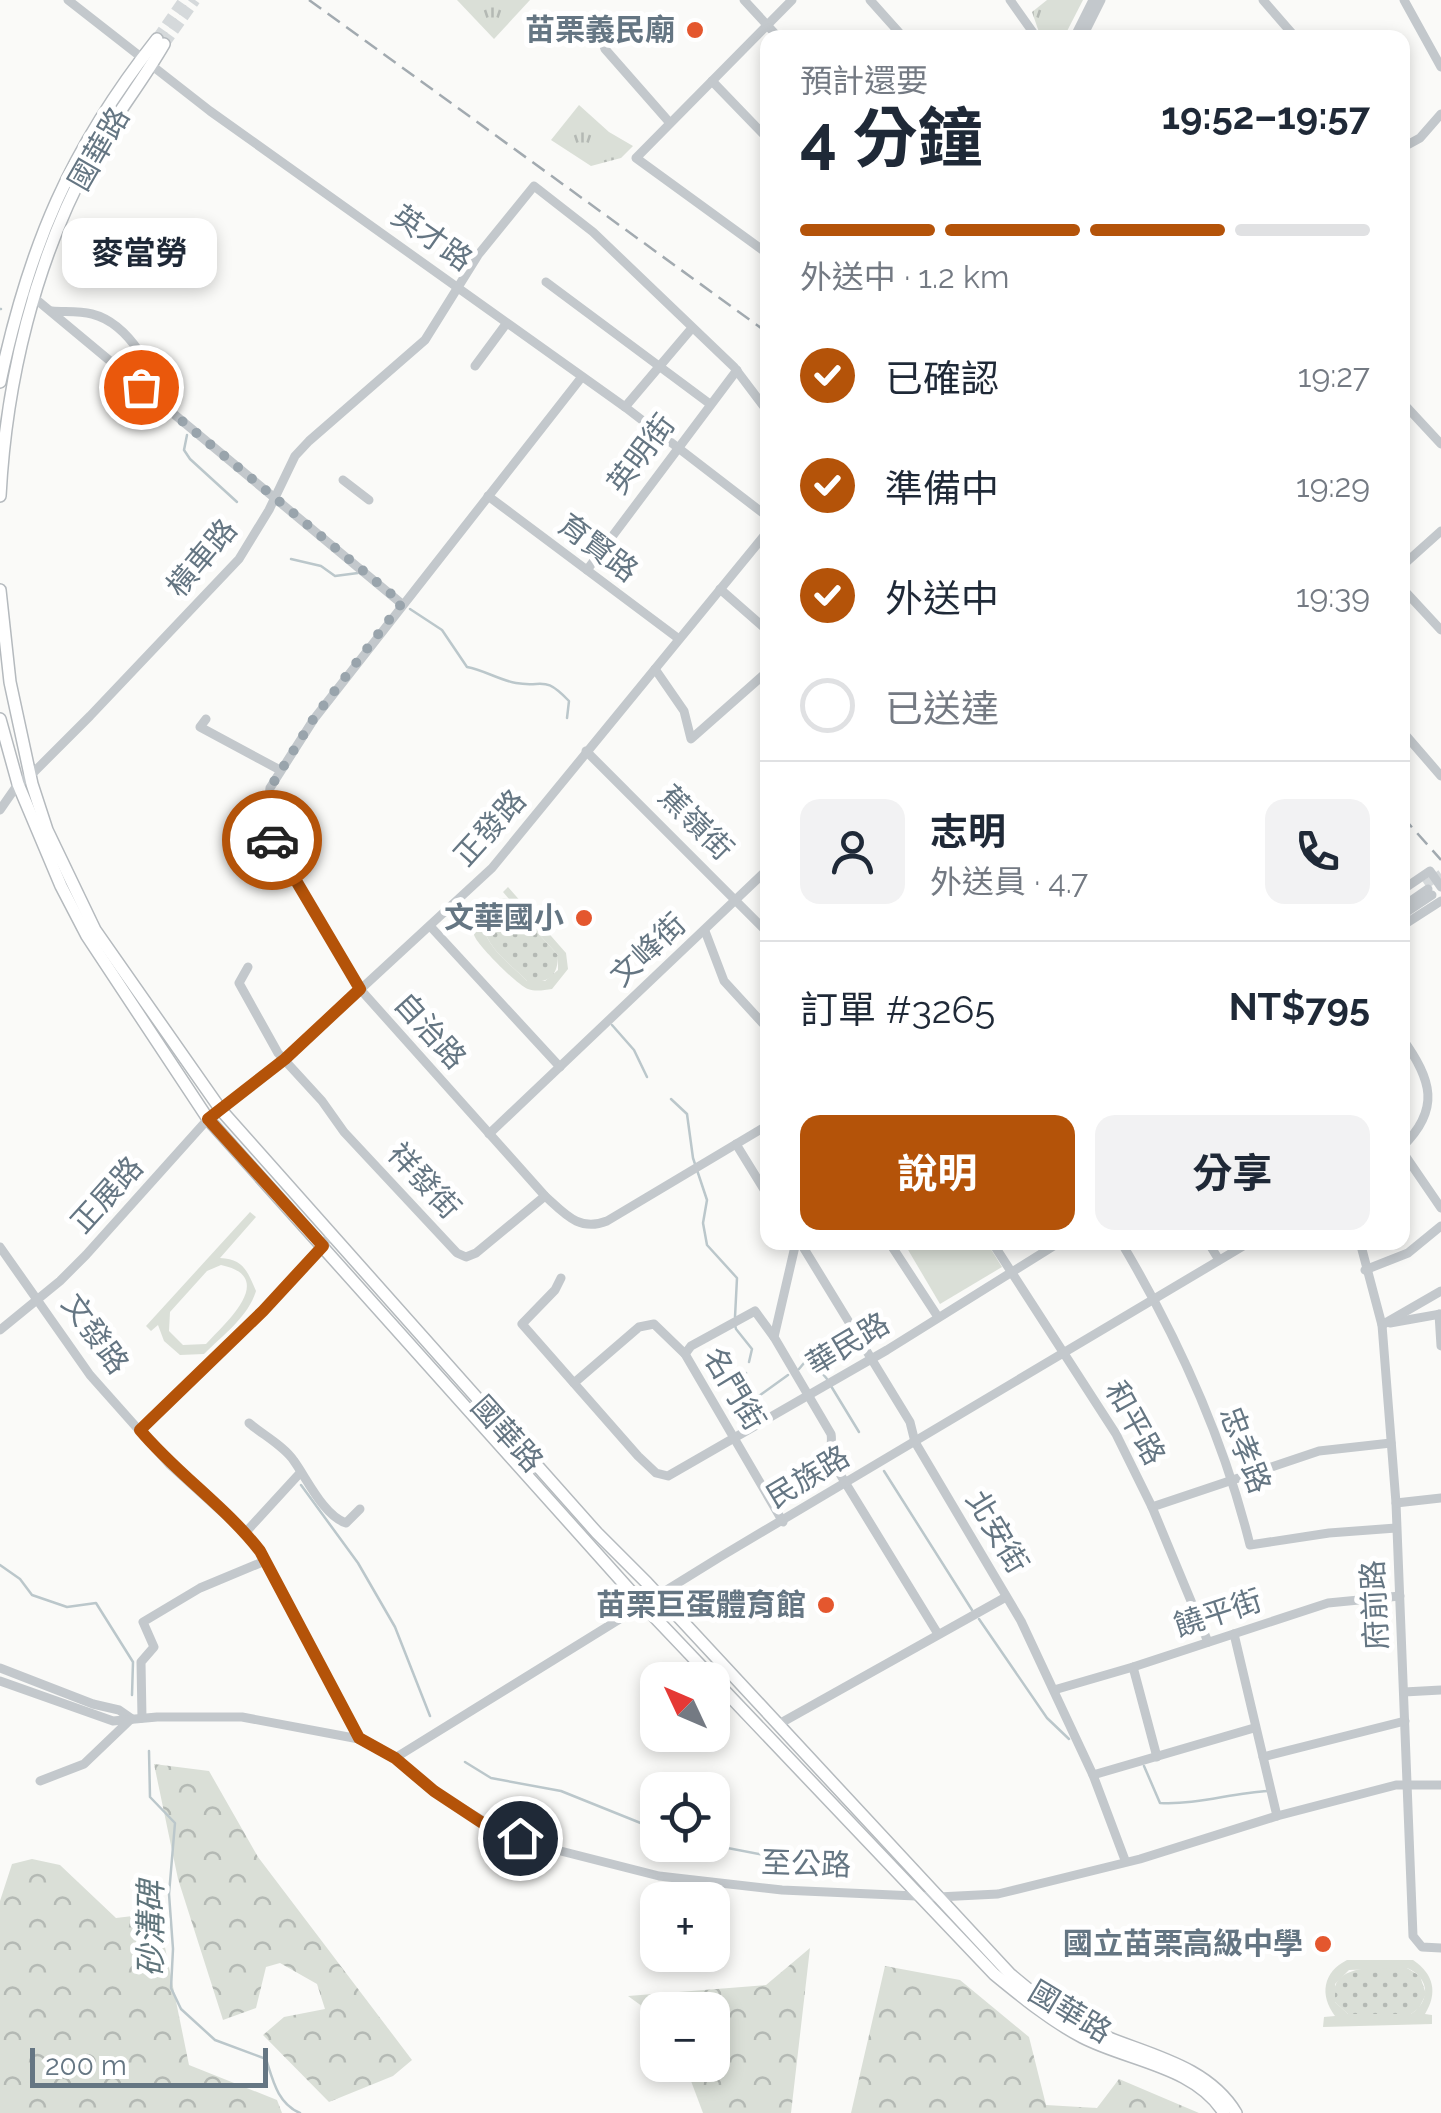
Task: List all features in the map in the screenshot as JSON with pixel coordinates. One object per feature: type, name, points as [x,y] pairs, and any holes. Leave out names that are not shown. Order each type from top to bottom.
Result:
[{"type":"main road","name":"國華路","points":[[0,382],[60,188],[104,114],[161,42]]},
{"type":"main road","name":"國華路","points":[[0,496],[28,294]]},
{"type":"main road","name":"國華路","points":[[0,590],[10,682],[47,830],[95,930],[222,1110],[597,1533],[1010,1974],[1086,2034],[1196,2072],[1216,2085],[1236,2113]]},
{"type":"main road","name":"國華路","points":[[0,720],[18,784],[61,886],[88,936],[208,1119],[643,1606],[994,1974],[1037,2009],[1192,2082],[1208,2092],[1224,2113]]},
{"type":"street","name":"英才路","points":[[68,0],[210,111],[625,407],[760,511]]},
{"type":"street","points":[[744,0],[772,30]]},
{"type":"street","points":[[760,30],[792,0]]},
{"type":"street","points":[[870,0],[893,30]]},
{"type":"street","points":[[1010,0],[1031,30]]},
{"type":"street","points":[[1078,30],[1093,0]]},
{"type":"street","points":[[1086,30],[1101,0]]},
{"type":"street","points":[[1263,0],[1289,30]]},
{"type":"street","points":[[1404,0],[1441,67]]},
{"type":"street","points":[[760,30],[636,158],[760,248]]},
{"type":"street","points":[[603,43],[604,49],[670,124]]},
{"type":"street","points":[[712,81],[760,131]]},
{"type":"street","points":[[1410,143],[1441,114]]},
{"type":"street","name":"橫車路","points":[[0,810],[18,784],[239,559],[295,456],[416,349],[442,314],[456,286],[534,186],[594,232],[692,328]]},
{"type":"street","points":[[546,282],[710,404]]},
{"type":"street","points":[[28,294],[402,604]]},
{"type":"street","points":[[52,312],[89,313],[114,324],[157,382],[170,412]]},
{"type":"street","points":[[475,366],[506,324]]},
{"type":"street","points":[[625,407],[692,328],[737,370],[760,401]]},
{"type":"street","name":"英明街","points":[[587,570],[737,370]]},
{"type":"street","name":"自治路","points":[[581,378],[314,718],[270,788],[270,837],[360,989],[545,1196],[572,1220],[584,1226],[597,1225],[760,1129]]},
{"type":"street","points":[[1410,411],[1441,444]]},
{"type":"street","points":[[343,480],[369,500]]},
{"type":"street","name":"育賢路","points":[[488,496],[678,639]]},
{"type":"street","points":[[1410,559],[1441,530]]},
{"type":"street","name":"正發路","points":[[208,1119],[285,1059],[497,862],[760,540]]},
{"type":"street","points":[[720,589],[760,624]]},
{"type":"street","points":[[1410,597],[1441,630]]},
{"type":"street","points":[[655,668],[684,711],[691,738],[760,678]]},
{"type":"street","points":[[206,719],[200,727],[280,770]]},
{"type":"street","points":[[1410,740],[1441,776]]},
{"type":"street","name":"蕉嶺街","points":[[586,751],[760,924]]},
{"type":"street","points":[[1410,885],[1430,871],[1441,887]]},
{"type":"street","name":"文峰街","points":[[489,1134],[760,877]]},
{"type":"street","points":[[1410,909],[1432,893]]},
{"type":"street","points":[[1410,917],[1432,893]]},
{"type":"street","points":[[430,926],[560,1066]]},
{"type":"street","points":[[704,931],[724,981],[760,1020]]},
{"type":"street","name":"祥發街","points":[[248,968],[240,983],[278,1053],[344,1132],[457,1253],[466,1257],[476,1253],[545,1196]]},
{"type":"street","points":[[1410,1051],[1428,1079],[1432,1102],[1425,1122],[1410,1140]]},
{"type":"street","name":"正展路","points":[[0,1330],[86,1255],[208,1119]]},
{"type":"street","points":[[736,1144],[760,1183]]},
{"type":"street","points":[[1410,1161],[1441,1208]]},
{"type":"street","points":[[1366,1270],[1408,1253],[1441,1226]]},
{"type":"street","points":[[140,1430],[263,1311],[331,1236]]},
{"type":"street","name":"文發路","points":[[0,1247],[90,1375],[170,1465],[246,1533],[265,1561],[359,1738]]},
{"type":"street","points":[[774,1337],[796,1250]]},
{"type":"street","name":"北安街","points":[[803,1250],[910,1422],[914,1442],[1006,1597],[1054,1690],[1126,1860]]},
{"type":"street","points":[[895,1250],[938,1318]]},
{"type":"street","name":"和平路","points":[[997,1250],[1097,1401],[1152,1508],[1208,1642]]},
{"type":"street","name":"華民路","points":[[574,1383],[656,1474],[668,1476],[830,1384],[1047,1250]]},
{"type":"street","name":"忠孝路","points":[[1126,1250],[1154,1300],[1234,1480],[1250,1545],[1396,1528]]},
{"type":"street","points":[[1213,1250],[1219,1260]]},
{"type":"street","name":"民族路","points":[[395,1758],[515,1686],[630,1610],[643,1606],[1236,1250]]},
{"type":"street","name":"府前路","points":[[1362,1250],[1382,1325],[1396,1503],[1413,1936],[1422,1947],[1441,1948]]},
{"type":"street","points":[[561,1278],[555,1290],[522,1324],[574,1383]]},
{"type":"street","points":[[1382,1325],[1441,1291]]},
{"type":"street","points":[[685,1354],[691,1346],[755,1311],[831,1434],[832,1461],[938,1634]]},
{"type":"street","points":[[1382,1325],[1440,1314],[1441,1346]]},
{"type":"street","name":"名門街","points":[[574,1383],[640,1327],[654,1324],[685,1354],[783,1522]]},
{"type":"street","points":[[249,1424],[293,1459],[336,1520],[346,1522],[360,1510]]},
{"type":"street","points":[[1152,1508],[1319,1451],[1391,1443]]},
{"type":"street","points":[[246,1533],[300,1473]]},
{"type":"street","points":[[1396,1503],[1441,1498]]},
{"type":"street","points":[[40,1781],[84,1764],[137,1718],[141,1662],[154,1647],[143,1622],[200,1588],[265,1561]]},
{"type":"street","name":"饒平街","points":[[1054,1690],[1328,1602],[1400,1596]]},
{"type":"street","points":[[779,1724],[1006,1597]]},
{"type":"street","points":[[1234,1634],[1277,1816]]},
{"type":"street","points":[[1133,1667],[1157,1757]]},
{"type":"street","name":"至公路","points":[[0,1668],[137,1718]]},
{"type":"street","name":"至公路","points":[[0,1681],[113,1722],[137,1718],[242,1717],[359,1738],[395,1758],[434,1791],[484,1824],[568,1853],[659,1876],[782,1890],[938,1896],[998,1894],[1140,1859],[1277,1816],[1407,1784],[1441,1786]]},
{"type":"street","points":[[1404,1692],[1441,1690]]},
{"type":"street","points":[[1263,1756],[1405,1722]]},
{"type":"street","points":[[1093,1776],[1254,1728]]},
{"type":"green space","points":[[457,0],[530,0],[494,39]]},
{"type":"green space","points":[[1047,0],[1083,0],[1068,30],[1038,30],[1032,12]]},
{"type":"green space","points":[[579,105],[609,132],[633,146],[621,158],[591,166],[551,140]]},
{"type":"green space","points":[[508,887],[566,953],[568,969],[552,989],[523,986],[476,939],[475,915],[485,904],[509,899],[503,892]],"holes":[[[515,908],[558,955],[558,970],[545,981],[527,981],[495,949],[485,931],[487,910]]]},
{"type":"green space","points":[[500,905],[515,908],[558,955],[551,977],[527,981],[495,949],[484,921],[487,910]]},
{"type":"green space","points":[[250,1212],[256,1217],[220,1258],[243,1267],[256,1291],[227,1333],[204,1354],[180,1355],[164,1341],[158,1325],[151,1331],[146,1326]],"holes":[[[221,1265],[238,1271],[246,1280],[246,1290],[234,1313],[206,1344],[183,1345],[169,1331],[170,1312],[207,1271]]]},
{"type":"green space","points":[[908,1250],[991,1250],[1002,1267],[940,1304]]},
{"type":"green space","points":[[154,1764],[209,1771],[258,1857],[412,2060],[393,2076],[329,2102],[263,2035],[284,2017],[325,2009],[317,1984],[280,1963],[266,1967],[256,2008],[223,2020],[178,1879]]},
{"type":"green space","points":[[32,1859],[60,1865],[116,1918],[158,1913],[189,2065],[277,2100],[282,2113],[0,2113],[0,1901],[12,1864]]},
{"type":"green space","points":[[810,1948],[791,2113],[703,2113],[691,2082],[730,2082],[730,1992],[678,1992],[766,1985]]},
{"type":"green space","points":[[1347,1960],[1413,1960],[1426,1971],[1432,1984],[1432,1999],[1425,2014],[1432,2015],[1432,2024],[1323,2027],[1324,2017],[1335,2016],[1325,1992],[1328,1977]],"holes":[[[1407,1968],[1424,1984],[1425,1996],[1411,2014],[1348,2014],[1335,2002],[1335,1984],[1349,1970]]]},
{"type":"green space","points":[[885,1966],[960,1980],[1029,2037],[1046,2105],[1097,2108],[1119,2079],[1199,2113],[851,2113]]},
{"type":"green space","points":[[1370,1968],[1407,1968],[1420,1976],[1426,1994],[1411,2014],[1348,2014],[1335,2002],[1334,1989],[1347,1973]]},
{"type":"waterway","points":[[187,435],[184,450],[190,459],[237,502]]},
{"type":"waterway","points":[[291,559],[321,566],[335,576],[358,573]]},
{"type":"waterway","points":[[410,609],[442,630],[467,667],[510,682],[554,688],[569,701],[567,718]]},
{"type":"waterway","points":[[612,1025],[634,1050],[647,1077]]},
{"type":"waterway","points":[[671,1099],[687,1114],[693,1158],[707,1200],[703,1223],[707,1245],[737,1278],[735,1317]]},
{"type":"waterway","points":[[735,1325],[752,1349],[749,1362]]},
{"type":"waterway","points":[[799,1369],[809,1357],[827,1379]]},
{"type":"waterway","points":[[746,1373],[739,1403],[745,1406],[788,1375]]},
{"type":"waterway","points":[[831,1386],[859,1432]]},
{"type":"waterway","points":[[884,1471],[972,1610]]},
{"type":"waterway","points":[[301,1485],[358,1563],[395,1627],[430,1716]]},
{"type":"waterway","name":"砂溝碑","points":[[0,1565],[20,1579],[32,1595],[67,1607],[96,1603],[133,1662],[132,1695]]},
{"type":"waterway","points":[[979,1619],[1047,1718],[1069,1739]]},
{"type":"waterway","name":"砂溝碑","points":[[149,1751],[150,1797],[175,1823],[169,1894],[171,1988],[181,2009],[215,2040],[266,2059],[281,2098],[300,2113]]},
{"type":"waterway","points":[[465,1762],[491,1778],[561,1791],[640,1823]]},
{"type":"waterway","points":[[1144,1766],[1160,1803],[1268,1791]]},
{"type":"waterway","points":[[730,1848],[779,1858]]},
{"type":"tunnel","points":[[157,39],[184,0]]},
{"type":"tunnel","points":[[164,44],[195,0]]},
{"type":"tunnel","points":[[1425,885],[1441,874]]},
{"type":"railway","points":[[309,0],[760,327]]},
{"type":"railway","points":[[1410,825],[1441,860]]},
{"type":"way so far","points":[[141,387],[402,603],[314,718],[270,788],[267,810],[272,840]]},
{"type":"place","name":"苗栗義民廟","points":[[695,30]]},
{"type":"place","name":"麥當勞","points":[[141,387]]},
{"type":"place","name":"文華國小","points":[[584,918]]},
{"type":"place","name":"苗栗巨蛋體育館","points":[[826,1605]]},
{"type":"place","name":"國立苗栗高級中學","points":[[1323,1944]]},
{"type":"route","points":[[272,840],[360,989],[285,1059],[208,1119],[323,1246],[263,1311],[140,1430],[170,1465],[246,1533],[260,1551],[359,1738],[395,1758],[434,1791],[484,1824],[520,1838]]}]
